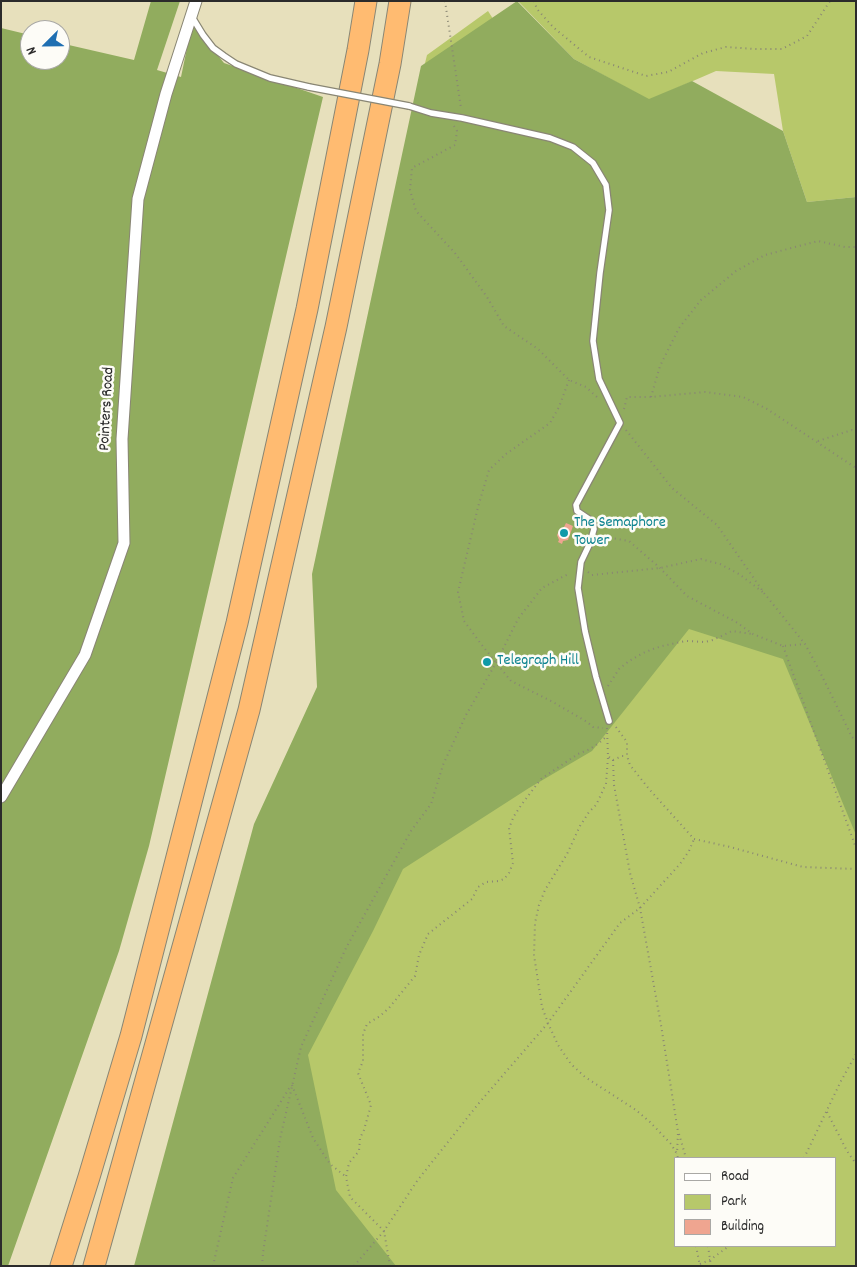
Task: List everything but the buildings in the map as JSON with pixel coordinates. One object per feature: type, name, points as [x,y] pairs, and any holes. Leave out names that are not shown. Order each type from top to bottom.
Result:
[{"type":"highway","points":[[60,1266],[131,1036],[237,623],[307,309],[366,1]]},
{"type":"highway","points":[[94,1266],[249,710],[336,327],[390,64],[400,1]]},
{"type":"street","name":"Pointers Road","points":[[1,796],[85,656],[124,543],[122,439],[138,199],[166,94],[196,1]]},
{"type":"lane","points":[[190,15],[202,35],[213,48],[236,64],[270,78],[309,88],[409,106],[550,138],[573,147],[593,163],[606,185],[609,210],[593,341],[599,379],[620,423],[576,505],[577,511],[593,524],[592,535],[581,562],[578,588],[587,640],[609,721]]},
{"type":"path","points":[[445,1],[462,118]]},
{"type":"path","points":[[534,1],[537,9],[552,27],[589,57],[646,76],[668,72],[703,53],[726,47],[782,49],[807,36],[830,1]]},
{"type":"path","points":[[651,397],[660,366],[679,328],[701,300],[736,272],[765,255],[818,241],[845,247],[856,247]]},
{"type":"path","points":[[569,380],[559,407],[550,423],[506,454],[489,470],[458,592],[464,621],[511,681],[553,702],[593,727],[607,728]]},
{"type":"path","points":[[620,423],[627,397],[651,397],[706,392],[743,397],[767,408],[856,468]]},
{"type":"path","points":[[817,442],[852,430],[856,431]]},
{"type":"path","points":[[592,535],[629,541],[660,568],[687,596],[736,622],[753,634],[783,646],[805,644]]},
{"type":"path","points":[[262,1266],[280,1139],[301,1047],[346,948],[411,831],[431,804],[443,765],[466,715],[496,663],[518,619],[542,588],[580,568],[592,574],[660,568],[701,559],[720,564],[739,574],[764,593]]},
{"type":"path","points":[[602,697],[618,669],[643,653],[675,643],[705,642],[732,631],[753,634]]},
{"type":"path","points":[[783,646],[856,848]]},
{"type":"path","points":[[677,1154],[663,1135],[636,1110],[585,1077],[571,1064],[558,1045],[542,1007],[534,956],[539,905],[545,890],[568,854],[580,826],[588,812],[596,805],[606,784],[607,728],[609,721],[619,730],[627,742],[627,756],[630,765],[694,839],[803,867],[856,869]]},
{"type":"path","points":[[390,1266],[384,1231],[350,1197],[346,1177],[349,1163],[359,1151],[360,1138],[371,1105],[358,1073],[363,1061],[363,1034],[367,1024],[389,1008],[415,976],[419,955],[428,934],[472,900],[478,887],[486,882],[504,879],[509,873],[513,863],[509,828],[514,816],[541,779],[578,754],[599,744],[607,736]]},
{"type":"path","points":[[608,756],[613,760],[614,785],[630,872],[640,908],[678,1132],[686,1157]]},
{"type":"path","points":[[613,760],[627,756]]},
{"type":"path","points":[[354,1266],[384,1231],[417,1181],[479,1103],[548,1023],[620,924],[640,908],[680,864],[689,851],[694,839]]},
{"type":"path","points":[[804,1157],[856,1054]]},
{"type":"path","points":[[292,1085],[313,1138],[330,1164],[346,1177]]},
{"type":"path","points":[[213,1266],[233,1178],[292,1085]]},
{"type":"path","points":[[827,1112],[847,1152],[856,1164]]},
{"type":"path","points":[[678,1132],[678,1157]]},
{"type":"path","points":[[696,1247],[700,1265],[728,1247]]},
{"type":"path","points":[[708,1247],[711,1266]]},
{"type":"green space","points":[[151,1],[180,1],[157,70],[181,77],[192,24],[224,63],[323,97],[149,846],[119,951],[8,1266],[1,1266],[1,28],[20,33],[20,70],[70,70],[70,45],[134,60]]},
{"type":"green space","points":[[517,1],[574,59],[649,99],[692,81],[783,131],[807,202],[856,197],[856,835],[783,659],[689,629],[592,751],[529,788],[403,869],[308,1055],[336,1190],[396,1266],[134,1266],[254,824],[317,687],[312,574],[421,66]]},
{"type":"green space","points":[[518,1],[856,1],[856,197],[807,202],[783,131],[774,74],[716,71],[649,100],[574,59]]},
{"type":"green space","points":[[488,11],[504,36],[417,96],[427,55]]},
{"type":"green space","points":[[610,424],[856,705],[856,1266],[179,1266]]},
{"type":"place","name":"The Semaphore Tower","points":[[564,533]]},
{"type":"place","name":"Telegraph Hill","points":[[487,662]]}]
